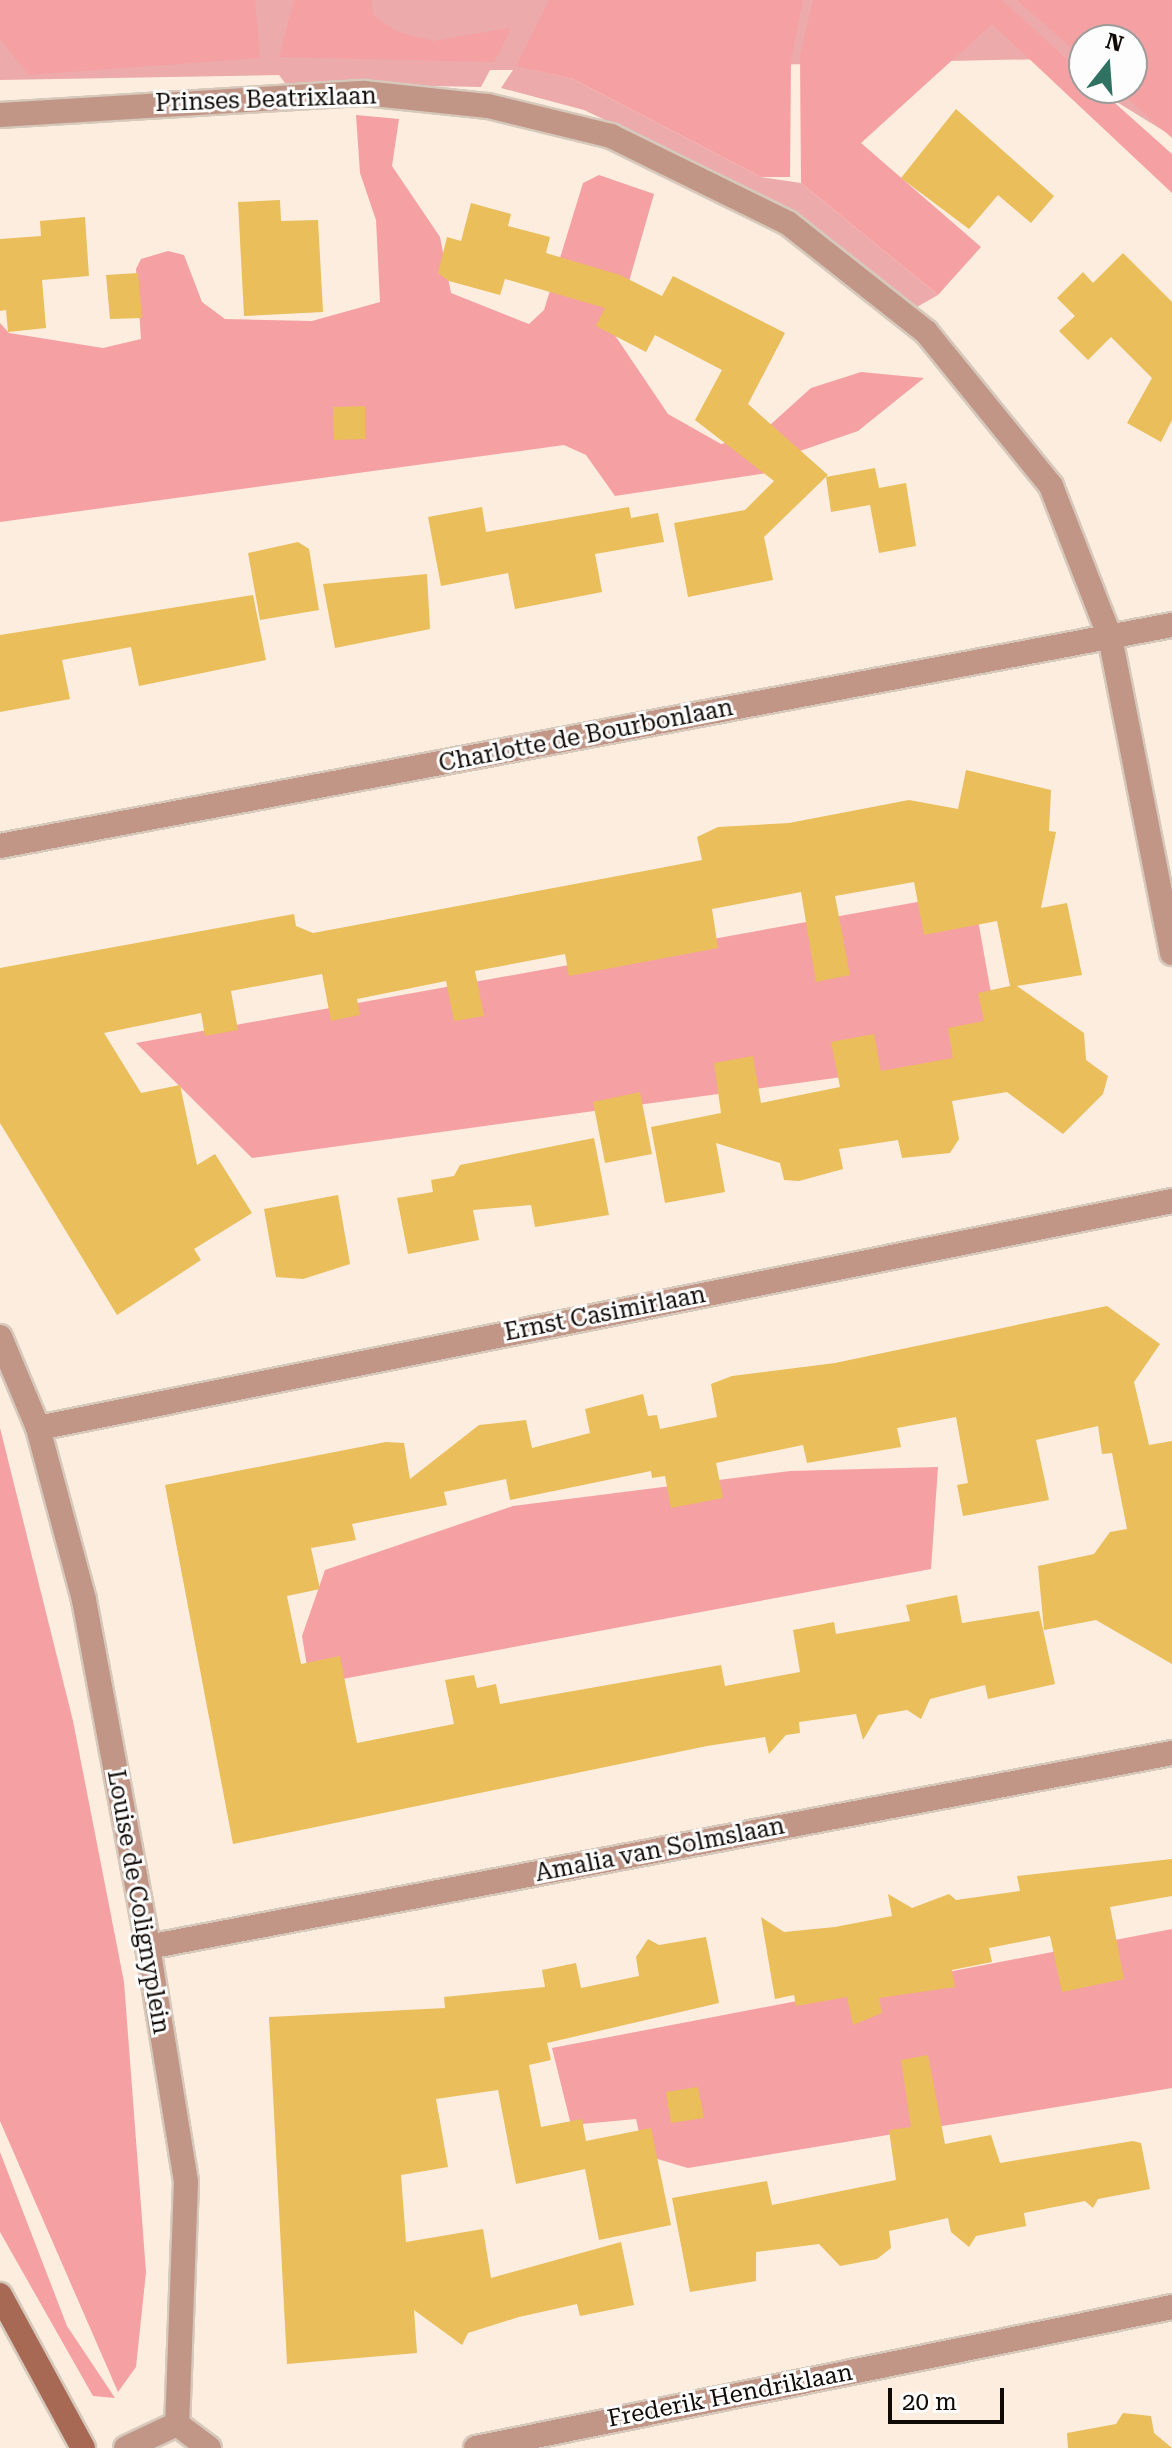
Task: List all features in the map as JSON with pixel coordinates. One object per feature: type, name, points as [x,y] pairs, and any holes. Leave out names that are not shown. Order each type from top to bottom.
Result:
[{"type":"main road","points":[[0,2295],[83,2448]]},
{"type":"street","name":"Prinses Beatrixlaan","points":[[0,115],[364,93],[488,106],[611,136],[788,223],[926,332],[1051,486],[1110,637],[1172,953]]},
{"type":"street","name":"Charlotte de Bourbonlaan","points":[[0,846],[1172,625]]},
{"type":"street","name":"Ernst Casimirlaan","points":[[38,1428],[1172,1201]]},
{"type":"street","name":"Louise de Colignyplein","points":[[0,1337],[38,1428],[84,1600],[148,1947],[186,2182],[177,2424]]},
{"type":"street","name":"Amalia van Solmslaan","points":[[148,1947],[1172,1753]]},
{"type":"street","name":"Frederik Hendriklaan","points":[[476,2448],[1172,2307]]},
{"type":"street","points":[[126,2448],[177,2424],[209,2448]]},
{"type":"shaded area","points":[[0,0],[1172,0],[1172,136],[1120,104],[1148,104],[1148,24],[1068,24],[1068,72],[1047,59],[535,70],[573,79],[761,177],[801,183],[938,295],[917,307],[782,204],[584,110],[501,88],[513,70],[490,70],[481,87],[285,83],[279,75],[0,80]]},
{"type":"shaded area","points":[[0,0],[255,0],[260,58],[29,75],[0,39]]},
{"type":"shaded area","points":[[294,0],[371,0],[373,15],[398,32],[433,41],[509,28],[508,35],[494,62],[279,57]]},
{"type":"shaded area","points":[[549,0],[803,0],[791,61],[790,177],[761,177],[573,79],[516,66]]},
{"type":"shaded area","points":[[813,0],[1002,0],[1068,60],[1068,95],[992,24],[861,143],[981,247],[938,295],[801,183],[800,56]]},
{"type":"shaded area","points":[[1017,0],[1172,0],[1172,138],[1134,104],[1148,104],[1148,24],[1068,24],[1068,45]]},
{"type":"shaded area","points":[[1077,104],[1116,104],[1172,154],[1172,193]]},
{"type":"shaded area","points":[[356,115],[399,119],[392,166],[440,237],[451,293],[529,324],[544,310],[583,183],[599,175],[654,194],[614,334],[668,414],[721,444],[759,435],[811,388],[861,372],[924,378],[858,431],[800,451],[774,472],[615,496],[586,455],[564,445],[0,522],[0,323],[9,333],[103,348],[141,339],[136,269],[141,259],[168,251],[184,255],[202,302],[225,319],[312,321],[380,302],[376,220],[360,173]]},
{"type":"shaded area","points":[[973,892],[1002,1055],[252,1158],[136,1043]]},
{"type":"shaded area","points":[[0,1428],[73,1721],[124,1982],[146,2272],[136,2367],[118,2392],[0,2121]]},
{"type":"shaded area","points":[[938,1467],[931,1569],[310,1685],[302,1636],[325,1570],[513,1506],[790,1471]]},
{"type":"shaded area","points":[[1172,1929],[1172,2088],[688,2168],[644,2155],[636,2119],[571,2125],[552,2048]]},
{"type":"shaded area","points":[[0,2152],[67,2326],[115,2398],[93,2396],[0,2232]]},
{"type":"building","points":[[956,109],[1054,196],[1031,223],[998,195],[969,229],[901,178]]},
{"type":"building","points":[[280,200],[281,221],[318,220],[323,312],[244,316],[238,202]]},
{"type":"building","points":[[471,203],[511,214],[508,226],[550,237],[546,253],[620,275],[662,296],[673,276],[785,333],[748,404],[828,475],[764,537],[773,580],[688,597],[674,523],[745,510],[774,481],[695,420],[722,370],[655,335],[646,352],[596,326],[605,308],[505,279],[500,295],[449,281],[438,273],[447,237],[461,241]]},
{"type":"building","points":[[85,217],[89,276],[42,280],[46,328],[8,332],[6,310],[0,311],[0,239],[41,236],[40,221]]},
{"type":"building","points":[[1123,253],[1172,302],[1172,420],[1161,442],[1127,423],[1152,378],[1111,337],[1088,360],[1059,331],[1075,316],[1057,298],[1083,272],[1093,283]]},
{"type":"building","points":[[138,273],[142,318],[110,319],[106,275]]},
{"type":"building","points":[[365,406],[365,439],[334,440],[333,407]]},
{"type":"building","points":[[875,468],[879,488],[906,483],[916,546],[879,553],[870,505],[831,512],[826,477]]},
{"type":"building","points":[[482,507],[486,532],[629,507],[631,518],[658,513],[664,542],[595,554],[602,592],[515,609],[508,573],[441,586],[428,517]]},
{"type":"building","points":[[298,542],[309,549],[319,610],[260,620],[248,553]]},
{"type":"building","points":[[427,574],[430,629],[335,648],[323,584]]},
{"type":"building","points":[[253,595],[266,660],[139,686],[131,647],[62,660],[70,699],[0,712],[0,635]]},
{"type":"building","points":[[966,770],[1051,790],[1049,831],[1056,832],[1041,908],[1067,903],[1082,975],[1017,986],[1084,1033],[1086,1060],[1108,1076],[1103,1094],[1063,1134],[1007,1092],[952,1101],[959,1139],[950,1153],[902,1158],[898,1140],[839,1149],[843,1169],[799,1181],[784,1180],[780,1163],[716,1143],[725,1192],[665,1203],[651,1127],[721,1113],[714,1063],[753,1056],[761,1103],[840,1087],[831,1042],[874,1034],[881,1071],[953,1058],[948,1028],[984,1021],[978,993],[1010,986],[997,921],[924,935],[914,882],[835,896],[850,975],[816,982],[801,892],[712,909],[718,948],[569,976],[565,954],[475,971],[484,1016],[454,1021],[446,981],[357,999],[360,1015],[331,1021],[322,974],[231,991],[238,1030],[205,1036],[201,1013],[104,1033],[141,1093],[180,1085],[197,1165],[215,1154],[252,1213],[194,1249],[201,1260],[117,1315],[0,1123],[0,968],[294,914],[296,926],[313,933],[702,860],[697,837],[718,827],[789,823],[909,800],[958,809]]},
{"type":"building","points":[[640,1092],[652,1154],[605,1163],[593,1102]]},
{"type":"building","points":[[594,1138],[609,1215],[535,1227],[531,1205],[473,1210],[479,1240],[408,1254],[397,1198],[433,1192],[431,1180],[454,1176],[460,1165]]},
{"type":"building","points":[[338,1195],[350,1264],[303,1279],[276,1277],[264,1209]]},
{"type":"building","points":[[1107,1306],[1160,1344],[1134,1382],[1149,1445],[1172,1441],[1172,1664],[1096,1620],[1044,1630],[1038,1566],[1094,1554],[1110,1532],[1127,1529],[1112,1453],[1102,1454],[1098,1426],[1036,1440],[1049,1500],[963,1516],[957,1485],[968,1483],[956,1417],[897,1428],[901,1447],[807,1463],[803,1445],[716,1463],[723,1498],[671,1508],[665,1476],[652,1478],[651,1471],[510,1500],[506,1479],[444,1492],[447,1505],[352,1524],[356,1540],[311,1548],[320,1589],[287,1596],[301,1664],[340,1656],[357,1743],[454,1724],[445,1680],[474,1675],[477,1688],[496,1684],[500,1704],[721,1665],[725,1686],[800,1672],[793,1630],[834,1622],[836,1634],[910,1621],[906,1605],[957,1595],[962,1623],[1039,1611],[1055,1684],[988,1699],[985,1685],[930,1699],[921,1719],[907,1710],[878,1715],[863,1740],[856,1714],[799,1722],[800,1733],[786,1735],[769,1754],[765,1737],[707,1746],[233,1844],[165,1485],[386,1442],[404,1443],[410,1479],[479,1425],[526,1420],[532,1448],[590,1433],[585,1409],[643,1394],[648,1416],[657,1415],[660,1429],[717,1417],[711,1384],[732,1376],[835,1363]]},
{"type":"building","points":[[1172,1859],[1172,1896],[1110,1907],[1124,1979],[1062,1992],[1050,1936],[989,1948],[992,1962],[952,1970],[955,1987],[879,1998],[882,2013],[853,2025],[847,1997],[796,2006],[794,1995],[775,1999],[761,1917],[784,1932],[835,1927],[892,1916],[888,1894],[912,1908],[949,1894],[956,1900],[1020,1891],[1017,1876]]},
{"type":"building","points":[[706,1937],[719,2003],[547,2043],[551,2060],[529,2065],[541,2127],[582,2119],[586,2141],[651,2128],[671,2225],[599,2240],[585,2169],[516,2184],[498,2090],[436,2099],[448,2167],[401,2175],[406,2242],[483,2229],[491,2278],[621,2242],[634,2305],[580,2316],[577,2304],[519,2317],[468,2333],[462,2345],[414,2310],[417,2353],[287,2364],[269,2017],[445,2008],[444,1997],[545,1987],[542,1970],[576,1963],[581,1988],[639,1976],[636,1957],[648,1939],[659,1945]]},
{"type":"building","points":[[928,2055],[945,2144],[991,2135],[1000,2163],[1133,2141],[1141,2143],[1150,2189],[1098,2199],[1093,2208],[1085,2201],[1024,2213],[1026,2226],[976,2236],[969,2247],[951,2232],[948,2218],[889,2231],[891,2248],[877,2259],[840,2266],[819,2244],[756,2252],[756,2281],[690,2292],[672,2198],[767,2181],[772,2205],[896,2180],[889,2130],[911,2127],[901,2060]]},
{"type":"building","points":[[698,2087],[704,2118],[671,2123],[666,2092]]},
{"type":"building","points":[[1123,2413],[1151,2416],[1154,2433],[1172,2448],[1068,2448],[1067,2433],[1116,2424]]}]
